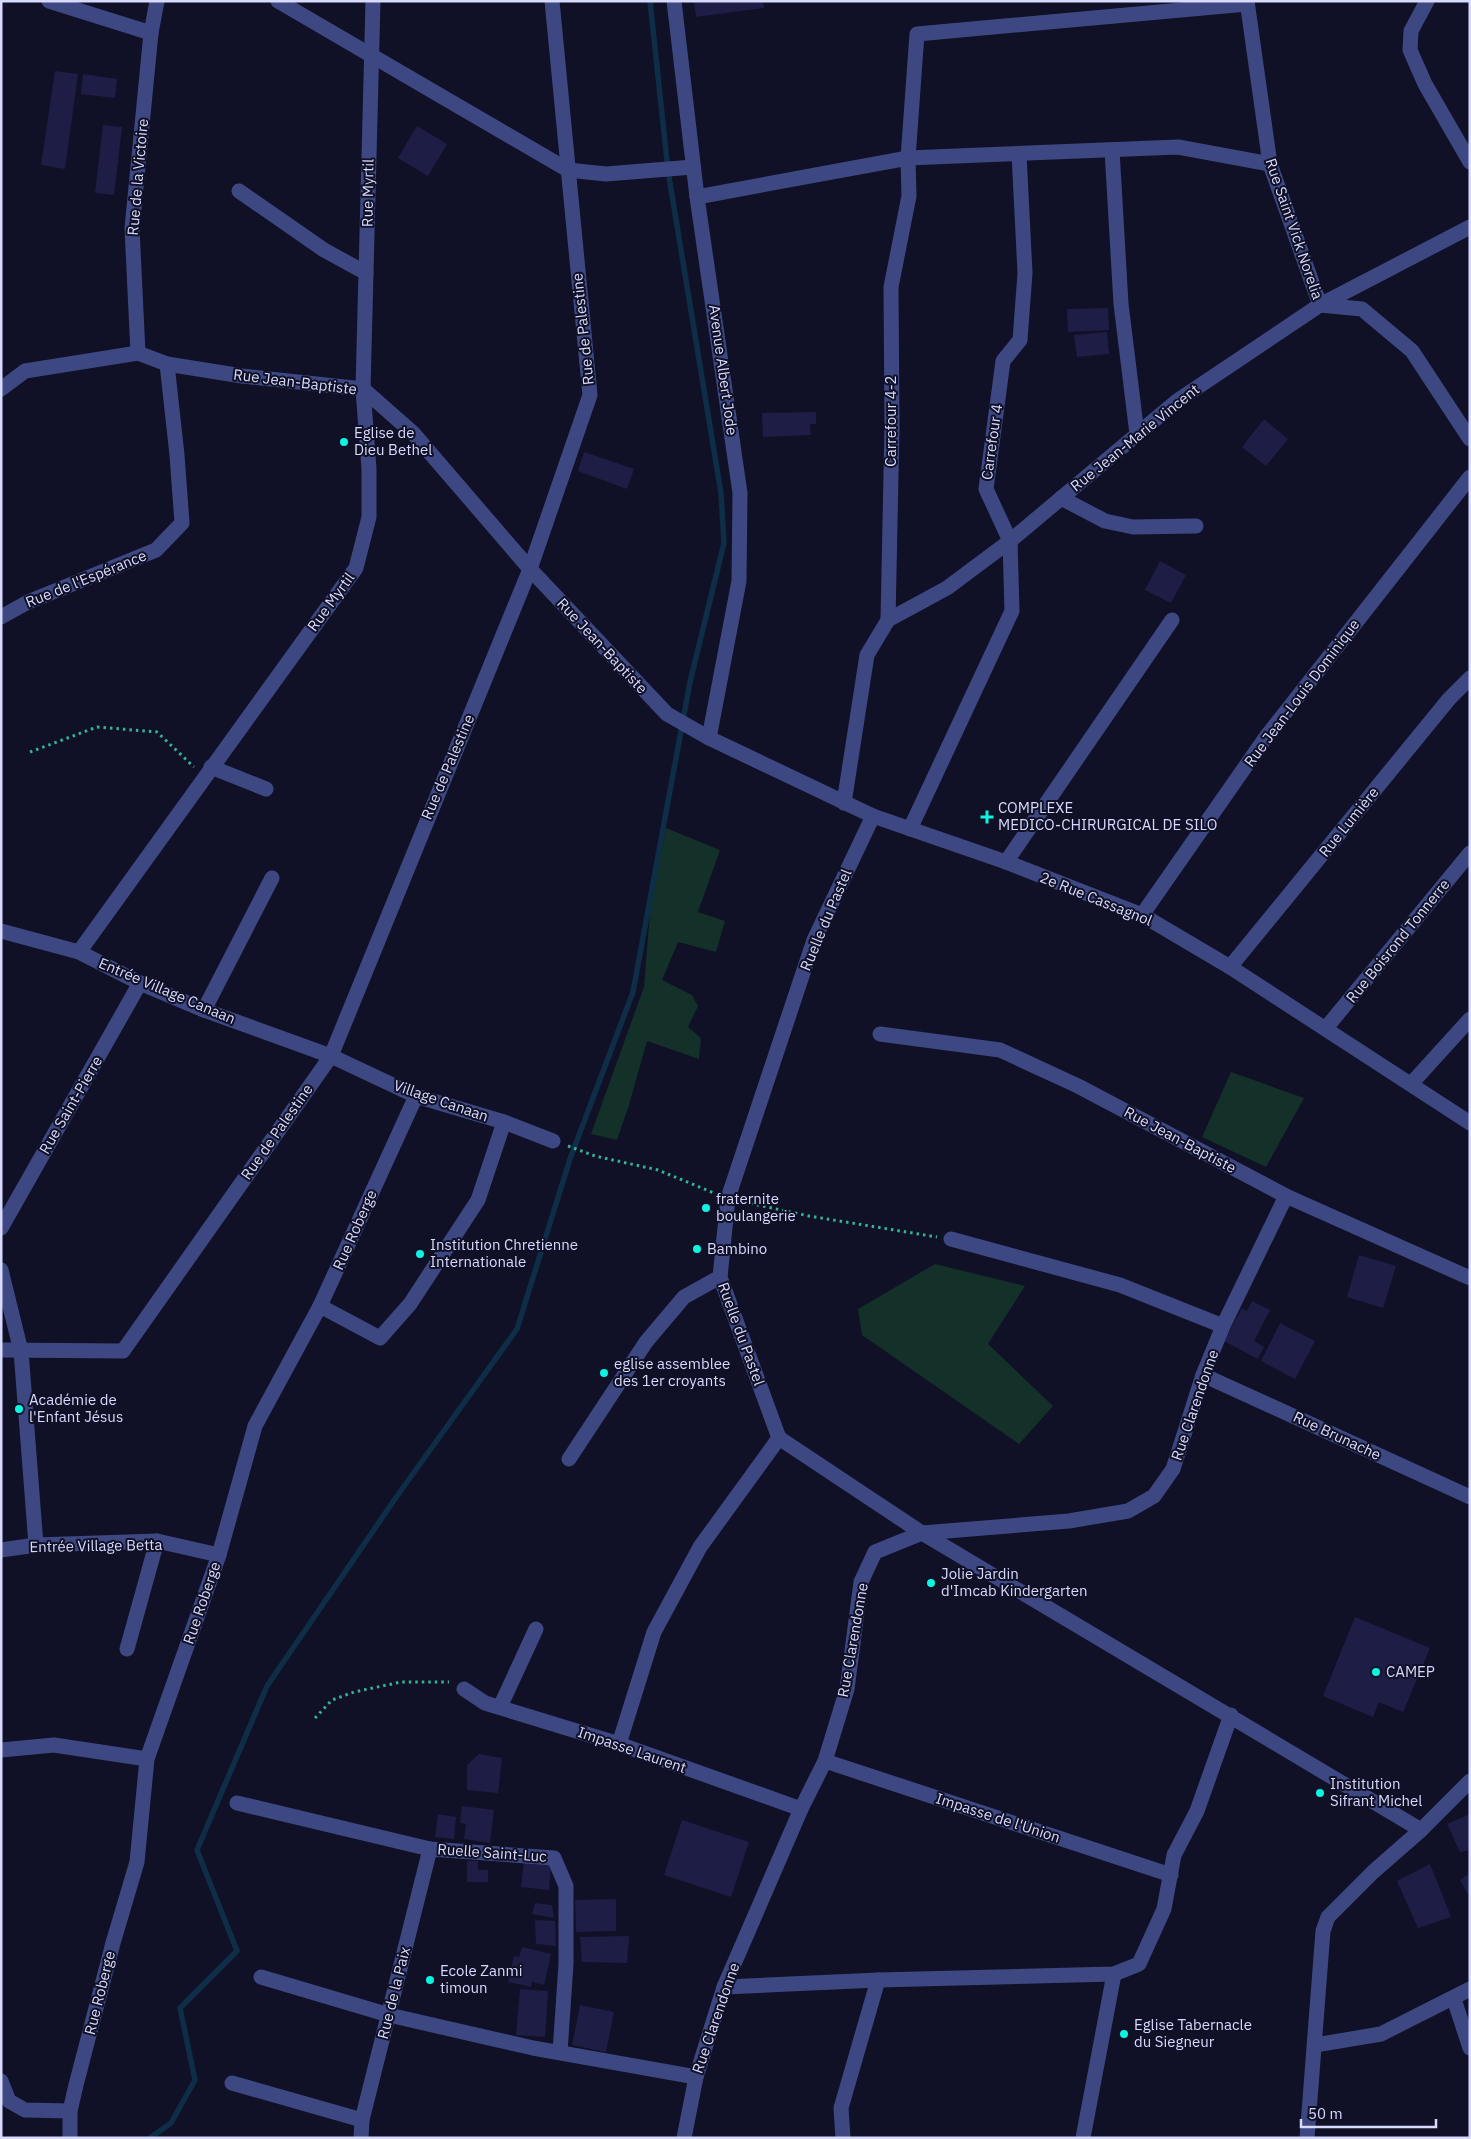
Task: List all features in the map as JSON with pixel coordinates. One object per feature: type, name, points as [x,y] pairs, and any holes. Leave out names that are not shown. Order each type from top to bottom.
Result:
[{"type":"street","points":[[50,1],[151,33]]},
{"type":"street","name":"Rue de la Victoire","points":[[138,353],[132,228],[151,33],[157,1]]},
{"type":"street","points":[[278,1],[568,170],[606,174],[693,167]]},
{"type":"street","name":"Rue Myrtil","points":[[79,952],[356,568],[369,517],[369,469],[363,389],[373,1]]},
{"type":"street","name":"Rue de Palestine","points":[[1,1350],[122,1351],[331,1056],[530,569],[590,394],[552,1]]},
{"type":"street","name":"Avenue Albert Jode","points":[[674,1],[697,197],[740,493],[739,581],[709,738]]},
{"type":"street","points":[[1427,1],[1412,31],[1410,50],[1425,84],[1468,157]]},
{"type":"street","name":"Carrefour 4-2","points":[[844,803],[867,655],[888,620],[892,426],[891,287],[909,196],[908,158],[917,34],[1247,2]]},
{"type":"street","name":"Rue Saint Vick Norelia","points":[[1247,2],[1270,164],[1320,306],[1362,309],[1412,351],[1470,439]]},
{"type":"street","points":[[697,197],[908,158],[1178,147],[1270,164]]},
{"type":"street","points":[[1112,150],[1121,304],[1138,434]]},
{"type":"street","name":"Carrefour 4","points":[[910,829],[1012,611],[1010,541],[986,489],[1003,361],[1020,340],[1025,273],[1019,154]]},
{"type":"street","points":[[240,191],[324,250],[366,273]]},
{"type":"street","name":"Rue Jean-Marie Vincent","points":[[888,620],[947,588],[1010,541],[1177,401],[1320,306],[1470,227]]},
{"type":"street","name":"Rue Jean-Baptiste","points":[[1,389],[25,371],[138,353],[167,364],[242,376],[363,389],[413,433],[530,569],[667,714],[694,730]]},
{"type":"street","name":"Rue de l'Espérance","points":[[1,617],[28,602],[156,550],[182,523],[167,364]]},
{"type":"street","name":"Rue Jean-Louis Dominique","points":[[1142,915],[1266,737],[1470,477]]},
{"type":"street","points":[[1061,498],[1105,521],[1133,527],[1196,526]]},
{"type":"street","points":[[1006,862],[1172,620]]},
{"type":"street","name":"Rue Lumière","points":[[1230,967],[1448,699],[1470,678]]},
{"type":"street","name":"2e Rue Cassagnol","points":[[694,730],[873,816],[1006,862],[1142,915],[1230,967],[1470,1123]]},
{"type":"street","points":[[208,772],[266,789]]},
{"type":"street","name":"Ruelle du Pastel","points":[[779,1438],[720,1277],[728,1198],[814,940],[873,816]]},
{"type":"street","name":"Rue Boisrond Tonnerre","points":[[1326,1028],[1470,853]]},
{"type":"street","points":[[204,1010],[272,878]]},
{"type":"street","name":"Entrée Village Canaan","points":[[1,931],[79,952],[140,982],[204,1010],[331,1056]]},
{"type":"street","name":"Rue Saint-Pierre","points":[[1,1228],[140,982]]},
{"type":"street","points":[[1411,1084],[1470,1019]]},
{"type":"street","name":"Rue Jean-Baptiste","points":[[880,1034],[1000,1050],[1078,1086],[1286,1196],[1470,1278]]},
{"type":"street","name":"Village Canaan","points":[[331,1056],[416,1096],[504,1122],[553,1141]]},
{"type":"street","name":"Rue Roberge","points":[[70,2138],[70,2112],[112,1943],[136,1862],[147,1759],[219,1555],[255,1426],[320,1306],[416,1096]]},
{"type":"street","points":[[320,1306],[380,1338],[410,1304],[478,1200],[504,1122]]},
{"type":"street","name":"Rue Clarendonne","points":[[684,2138],[696,2077],[724,1987],[800,1810],[825,1761],[847,1689],[861,1582],[875,1552],[922,1533],[1069,1521],[1128,1511],[1154,1496],[1173,1469],[1203,1375],[1223,1326],[1286,1196]]},
{"type":"street","points":[[951,1239],[1120,1285],[1223,1326]]},
{"type":"street","points":[[2,1276],[21,1351],[36,1545]]},
{"type":"street","points":[[569,1459],[646,1342],[684,1297],[720,1277]]},
{"type":"street","name":"Rue Brunache","points":[[1203,1375],[1470,1497]]},
{"type":"street","points":[[619,1744],[654,1632],[700,1547],[779,1438],[922,1533],[1231,1715],[1421,1830]]},
{"type":"street","points":[[127,1649],[157,1541]]},
{"type":"street","name":"Entrée Village Betta","points":[[1,1550],[36,1545],[157,1541],[219,1555]]},
{"type":"street","points":[[500,1707],[536,1629]]},
{"type":"street","name":"Impasse Laurent","points":[[464,1689],[485,1703],[619,1744],[800,1810]]},
{"type":"street","points":[[724,1987],[878,1980],[1114,1974],[1140,1964],[1164,1909],[1174,1855],[1197,1811],[1231,1715]]},
{"type":"street","points":[[1,1750],[54,1745],[147,1759]]},
{"type":"street","name":"Impasse de l'Union","points":[[825,1761],[1171,1875]]},
{"type":"street","points":[[1307,2138],[1323,1931],[1328,1917],[1470,1781]]},
{"type":"street","name":"Ruelle Saint-Luc","points":[[238,1803],[430,1849],[554,1858],[566,1886],[566,1964],[560,2052]]},
{"type":"street","name":"Rue de la Paix","points":[[361,2138],[362,2120],[430,1849]]},
{"type":"street","points":[[1083,2138],[1114,1974]]},
{"type":"street","points":[[262,1977],[389,2015],[560,2052],[696,2077]]},
{"type":"street","points":[[843,2138],[841,2108],[878,1980]]},
{"type":"street","points":[[1315,2045],[1381,2034],[1470,1989]]},
{"type":"street","points":[[1454,1998],[1470,2048]]},
{"type":"street","points":[[1,2081],[9,2101],[25,2110],[70,2112]]},
{"type":"street","points":[[232,2083],[362,2120]]},
{"type":"path","points":[[30,752],[96,728],[157,732],[208,772]]},
{"type":"path","points":[[553,1141],[594,1156],[658,1170],[728,1198],[809,1216],[951,1239]]},
{"type":"path","points":[[315,1718],[332,1700],[354,1692],[401,1682],[449,1682],[464,1689]]},
{"type":"green space","points":[[666,828],[720,850],[698,912],[725,921],[716,952],[678,942],[662,980],[692,995],[698,1006],[688,1027],[701,1038],[699,1059],[647,1041],[617,1140],[591,1134],[644,987],[651,899]]},
{"type":"green space","points":[[1231,1072],[1304,1098],[1266,1167],[1202,1137]]},
{"type":"green space","points":[[935,1264],[1025,1286],[988,1344],[1053,1406],[1019,1444],[862,1335],[858,1309]]},
{"type":"building","points":[[694,1],[763,1],[764,8],[696,17]]},
{"type":"building","points":[[55,71],[78,74],[65,169],[41,165]]},
{"type":"building","points":[[83,74],[117,79],[115,98],[81,94]]},
{"type":"building","points":[[103,125],[122,127],[114,195],[95,193]]},
{"type":"building","points":[[417,126],[447,144],[428,176],[398,158]]},
{"type":"building","points":[[1108,308],[1109,330],[1068,332],[1067,309]]},
{"type":"building","points":[[1107,332],[1109,354],[1077,357],[1074,335]]},
{"type":"building","points":[[816,412],[816,424],[810,424],[811,435],[763,437],[762,413]]},
{"type":"building","points":[[1264,419],[1288,439],[1266,466],[1242,447]]},
{"type":"building","points":[[584,452],[634,469],[627,489],[578,471]]},
{"type":"building","points":[[1160,561],[1186,575],[1171,603],[1145,590]]},
{"type":"building","points":[[1359,1255],[1396,1266],[1383,1308],[1347,1297]]},
{"type":"building","points":[[1252,1301],[1270,1310],[1254,1341],[1264,1347],[1258,1359],[1224,1341],[1242,1308],[1247,1311]]},
{"type":"building","points":[[1280,1323],[1315,1341],[1295,1379],[1261,1361]]},
{"type":"building","name":"CAMEP","points":[[1355,1617],[1430,1648],[1403,1712],[1379,1702],[1373,1717],[1323,1696]]},
{"type":"building","points":[[479,1754],[502,1758],[498,1793],[467,1790],[467,1765]]},
{"type":"building","points":[[462,1806],[494,1810],[490,1843],[464,1839],[466,1824],[460,1823]]},
{"type":"building","points":[[438,1814],[456,1817],[454,1839],[435,1837]]},
{"type":"building","points":[[1470,1814],[1470,1850],[1460,1852],[1447,1824]]},
{"type":"building","points":[[682,1820],[749,1842],[731,1897],[664,1875]]},
{"type":"building","points":[[467,1861],[478,1861],[478,1870],[488,1870],[488,1882],[467,1882]]},
{"type":"building","points":[[524,1861],[551,1864],[549,1890],[521,1887]]},
{"type":"building","points":[[1430,1864],[1451,1917],[1418,1928],[1397,1881]]},
{"type":"building","points":[[1470,1873],[1470,1897],[1460,1880]]},
{"type":"building","points":[[616,1899],[616,1931],[576,1932],[575,1900]]},
{"type":"building","points":[[535,1903],[552,1905],[554,1918],[532,1914]]},
{"type":"building","points":[[535,1920],[555,1921],[556,1946],[536,1944]]},
{"type":"building","points":[[629,1936],[627,1963],[582,1962],[580,1937]]},
{"type":"building","points":[[522,1947],[551,1954],[544,1985],[532,1982],[531,1987],[508,1982],[514,1956],[519,1957]]},
{"type":"building","points":[[520,1989],[548,1991],[545,2037],[516,2035]]},
{"type":"building","points":[[580,2005],[614,2012],[606,2052],[572,2045]]},
{"type":"waterway","points":[[650,1],[667,161]]},
{"type":"waterway","points":[[150,2138],[171,2123],[195,2080],[180,2008],[237,1951],[197,1850],[267,1686],[397,1496],[517,1329],[570,1159],[633,992],[690,682],[724,543],[721,493],[669,177]]},
{"type":"place","name":"Eglise de Dieu Bethel","points":[[344,442]]},
{"type":"place","name":"COMPLEXE MEDICO-CHIRURGICAL DE SILO","points":[[987,817]]},
{"type":"place","name":"fraternite boulangerie","points":[[706,1208]]},
{"type":"place","name":"Bambino","points":[[697,1249]]},
{"type":"place","name":"Institution Chretienne Internationale","points":[[420,1254]]},
{"type":"place","name":"eglise assemblee des 1er croyants","points":[[604,1373]]},
{"type":"place","name":"Académie de l'Enfant Jésus","points":[[19,1409]]},
{"type":"place","name":"Jolie Jardin d'Imcab Kindergarten","points":[[931,1583]]},
{"type":"place","name":"CAMEP","points":[[1376,1672]]},
{"type":"place","name":"Institution Sifrant Michel","points":[[1320,1793]]},
{"type":"place","name":"Ecole Zanmi timoun","points":[[430,1980]]},
{"type":"place","name":"Eglise Tabernacle du Siegneur","points":[[1124,2034]]}]
